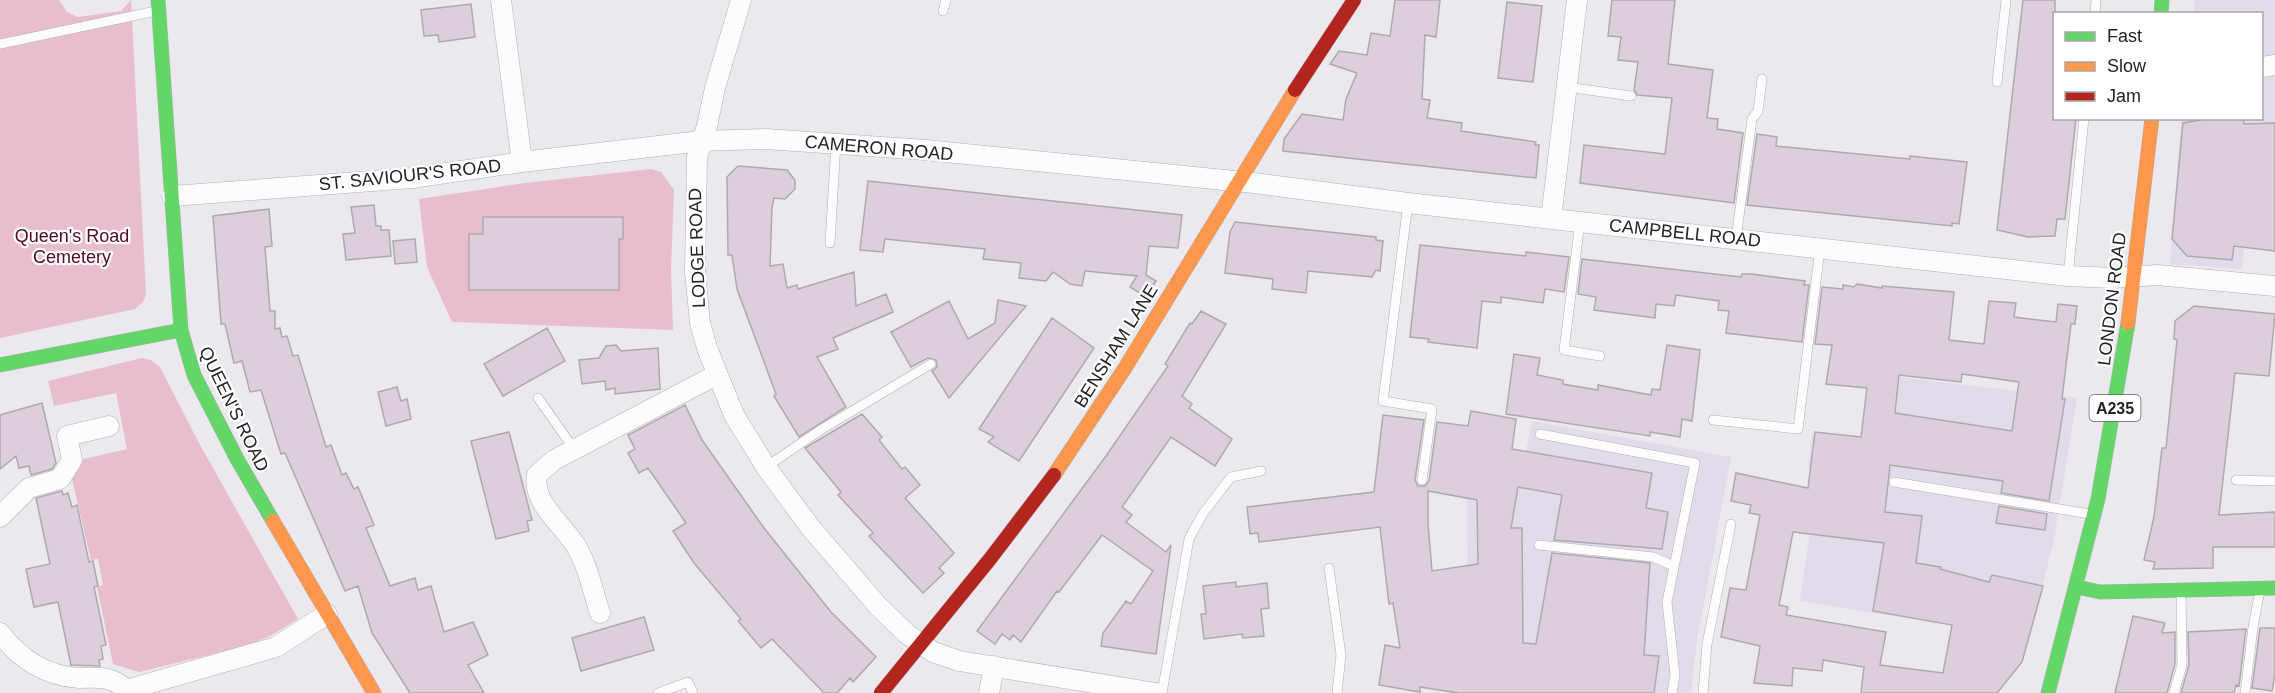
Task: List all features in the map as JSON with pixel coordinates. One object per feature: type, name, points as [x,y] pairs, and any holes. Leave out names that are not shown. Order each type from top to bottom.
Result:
[{"type":"street","name":"ST. SAVIOUR'S ROAD","points":[[172,196],[412,178],[522,162],[501,0]]},
{"type":"street","name":"LODGE ROAD","points":[[741,0],[697,157],[695,192],[695,272],[700,323],[716,375],[734,415],[766,467],[843,567],[883,611],[921,645],[951,659],[1156,693]]},
{"type":"street","name":"BENSHAM LANE","points":[[881,693],[1021,519],[1091,420],[1283,105],[1354,0]]},
{"type":"street","points":[[1551,219],[1577,0]]},
{"type":"street","name":"QUEEN'S ROAD","points":[[158,5],[181,330],[194,375],[222,431],[374,693]]},
{"type":"street","name":"LONDON ROAD","points":[[2048,693],[2094,514],[2120,381],[2152,120]]},
{"type":"street","name":"CAMERON ROAD","points":[[522,162],[701,141],[766,139],[836,143],[1236,181]]},
{"type":"street","name":"CAMPBELL ROAD","points":[[1236,181],[1408,203],[2068,276],[2157,275],[2275,286]]},
{"type":"street","points":[[0,365],[165,331],[181,330]]},
{"type":"street","points":[[600,613],[583,560],[573,541],[541,499],[536,481],[541,470],[574,449],[716,375]]},
{"type":"street","points":[[0,518],[29,488],[60,479],[72,460],[67,436],[110,426]]},
{"type":"street","points":[[2077,587],[2100,592],[2268,588]]},
{"type":"street","points":[[0,633],[20,655],[49,672],[79,678],[107,678],[118,682],[126,691],[276,647],[327,614]]},
{"type":"street","points":[[989,693],[994,666]]},
{"type":"lane","points":[[943,11],[946,0]]},
{"type":"lane","points":[[1997,82],[2006,0]]},
{"type":"lane","points":[[0,44],[158,5]]},
{"type":"lane","points":[[1736,239],[1752,119],[1758,111],[1762,79]]},
{"type":"lane","points":[[1567,87],[1631,96]]},
{"type":"lane","points":[[2068,276],[2084,120]]},
{"type":"lane","points":[[830,243],[836,143]]},
{"type":"lane","points":[[1408,203],[1383,401],[1432,409],[1422,480]]},
{"type":"lane","points":[[1580,222],[1564,350],[1599,356]]},
{"type":"lane","points":[[1713,420],[1798,429],[1820,248]]},
{"type":"lane","points":[[766,467],[822,429],[931,364]]},
{"type":"lane","points":[[538,398],[574,449]]},
{"type":"lane","points":[[1540,434],[1695,463],[1667,602],[1675,675],[1672,693]]},
{"type":"lane","points":[[1162,693],[1189,539],[1202,515],[1231,477],[1261,471]]},
{"type":"lane","points":[[2236,480],[2275,481]]},
{"type":"lane","points":[[1894,482],[2094,514]]},
{"type":"lane","points":[[1702,693],[1707,644],[1731,524]]},
{"type":"lane","points":[[1539,544],[1653,557],[1674,566]]},
{"type":"lane","points":[[1329,568],[1341,655],[1337,693]]},
{"type":"lane","points":[[2245,693],[2253,627],[2268,588]]},
{"type":"lane","points":[[2174,693],[2182,665],[2181,591]]},
{"type":"lane","points":[[658,693],[688,682],[693,693]]},
{"type":"shaded area","points":[[2195,0],[2275,0],[2275,194],[2247,220],[2242,269],[2170,264],[2181,120],[2263,120],[2263,12],[2194,12]]},
{"type":"shaded area","points":[[1900,377],[2077,398],[2054,540],[2029,638],[1800,601],[1819,468],[1808,467],[1812,433],[1892,443]]},
{"type":"shaded area","points":[[1532,421],[1731,457],[1697,641],[1691,693],[1458,693],[1468,639],[1467,500],[1515,508]]},
{"type":"green space","name":"Queen's Road Cemetery","points":[[0,0],[59,0],[67,12],[78,17],[121,11],[131,0],[146,294],[143,302],[135,309],[0,338]]},
{"type":"green space","points":[[651,169],[661,172],[674,190],[671,268],[673,330],[452,322],[427,267],[419,199],[525,183]]},
{"type":"green space","points":[[142,358],[151,360],[160,367],[200,445],[298,619],[270,636],[246,646],[139,672],[113,664],[97,587],[103,585],[98,559],[91,560],[72,479],[84,459],[127,449],[116,393],[54,406],[48,381]]},
{"type":"building","points":[[1395,0],[1440,0],[1436,37],[1425,35],[1422,99],[1430,100],[1427,118],[1462,123],[1461,131],[1536,142],[1535,145],[1539,145],[1536,178],[1283,151],[1284,139],[1302,114],[1343,120],[1346,99],[1357,73],[1330,64],[1339,51],[1367,55],[1371,33],[1390,36]]},
{"type":"building","points":[[1612,0],[1675,0],[1668,64],[1713,70],[1707,118],[1718,119],[1717,129],[1743,133],[1734,203],[1580,183],[1584,145],[1665,154],[1672,98],[1637,95],[1634,90],[1638,62],[1618,60],[1621,37],[1608,36]]},
{"type":"building","points":[[2023,0],[2055,0],[2053,120],[2076,120],[2065,219],[2057,219],[2055,236],[2028,237],[1997,230]]},
{"type":"building","points":[[1507,2],[1542,6],[1533,82],[1498,78]]},
{"type":"building","points":[[471,4],[475,37],[439,42],[438,35],[424,36],[421,10]]},
{"type":"building","points":[[2202,120],[2243,120],[2244,124],[2275,123],[2275,251],[2234,246],[2232,260],[2187,256],[2172,239],[2183,123]]},
{"type":"building","points":[[1757,134],[1777,137],[1776,146],[1967,162],[1959,224],[1952,223],[1952,226],[1747,205]]},
{"type":"building","points":[[738,166],[787,170],[795,180],[795,189],[785,199],[774,198],[772,207],[770,266],[783,264],[787,288],[797,285],[798,289],[854,272],[856,306],[886,294],[893,312],[833,338],[838,349],[817,357],[846,407],[799,437],[774,396],[776,394],[737,289],[732,255],[728,255],[727,177]]},
{"type":"building","points":[[868,181],[1182,215],[1178,248],[1149,246],[1146,275],[1156,281],[1146,297],[1130,287],[1137,276],[1085,271],[1082,286],[1070,284],[1053,272],[1046,281],[1019,278],[1021,263],[983,259],[985,249],[885,239],[883,252],[860,250]]},
{"type":"building","points":[[374,205],[376,226],[381,226],[381,230],[389,230],[391,256],[346,260],[343,234],[355,233],[351,207]]},
{"type":"building","points":[[269,209],[272,246],[265,247],[270,311],[275,311],[275,329],[280,328],[282,337],[287,336],[293,356],[298,355],[326,447],[331,445],[342,475],[346,473],[354,489],[358,487],[374,525],[366,528],[390,586],[415,578],[418,590],[431,586],[444,632],[473,622],[488,655],[468,665],[484,693],[410,693],[372,633],[358,586],[345,591],[285,453],[281,454],[261,390],[250,392],[242,361],[234,363],[225,324],[221,324],[213,216]]},
{"type":"building","points":[[483,217],[623,217],[623,239],[619,239],[619,290],[469,290],[469,234],[483,234]]},
{"type":"building","points":[[1235,222],[1376,237],[1376,240],[1383,241],[1380,271],[1376,270],[1372,277],[1308,271],[1306,293],[1272,289],[1273,279],[1225,273],[1230,232]]},
{"type":"building","points":[[415,239],[417,262],[395,264],[393,241]]},
{"type":"building","points":[[1420,245],[1526,256],[1526,252],[1569,257],[1564,292],[1545,289],[1543,303],[1501,297],[1501,303],[1482,301],[1477,348],[1428,342],[1429,339],[1410,337]]},
{"type":"building","points":[[1582,259],[1741,277],[1742,274],[1752,274],[1805,281],[1804,285],[1809,285],[1802,342],[1726,333],[1729,311],[1718,310],[1719,301],[1676,295],[1674,306],[1656,304],[1655,318],[1594,310],[1596,297],[1578,294]]},
{"type":"building","points":[[1857,284],[1882,288],[1882,286],[1954,292],[1949,340],[1984,344],[1989,301],[2016,303],[2014,317],[2056,322],[2058,304],[2077,306],[2075,324],[2071,324],[2062,399],[2065,399],[2049,501],[2001,493],[2003,481],[1890,465],[1885,512],[1922,516],[1916,563],[1941,567],[1940,569],[1989,582],[1992,575],[2043,586],[2022,662],[1997,693],[1861,693],[1864,667],[1823,660],[1822,671],[1793,668],[1792,686],[1754,683],[1760,646],[1721,637],[1730,588],[1746,590],[1760,515],[1749,513],[1751,505],[1731,501],[1736,473],[1808,488],[1815,432],[1861,437],[1867,388],[1826,384],[1832,345],[1815,344],[1822,287],[1843,289],[1843,285],[1854,287]],"holes":[[[1962,374],[2019,382],[2012,431],[1895,413],[1899,375],[1961,382]],[[1793,532],[1884,543],[1873,611],[1952,625],[1943,673],[1880,665],[1886,632],[1786,615],[1788,607],[1779,605]]]},
{"type":"building","points":[[998,300],[1026,306],[949,398],[932,371],[937,367],[936,360],[928,358],[911,367],[891,332],[949,301],[968,339],[995,323]]},
{"type":"building","points":[[2194,306],[2275,314],[2269,376],[2235,373],[2219,515],[2275,512],[2275,547],[2213,547],[2213,568],[2153,569],[2155,562],[2144,560],[2154,517],[2162,448],[2166,448],[2177,340],[2174,339],[2175,321]]},
{"type":"building","points":[[1201,311],[1226,324],[1182,396],[1192,404],[1189,408],[1232,439],[1215,466],[1171,437],[1122,507],[1132,515],[1126,522],[1166,552],[1171,545],[1156,654],[1101,646],[1103,633],[1126,601],[1131,604],[1153,571],[1102,535],[1059,592],[1057,591],[1021,642],[1013,635],[1010,640],[1002,634],[995,644],[977,631],[1106,456],[1168,366],[1165,364],[1190,323],[1192,324]]},
{"type":"building","points":[[1052,318],[1094,348],[1019,461],[988,442],[994,437],[979,429]]},
{"type":"building","points":[[547,328],[565,361],[503,396],[484,364]]},
{"type":"building","points":[[616,345],[621,351],[658,348],[660,389],[615,394],[615,388],[606,390],[605,381],[582,384],[579,360],[599,358],[606,346]]},
{"type":"building","points":[[1667,345],[1700,350],[1692,421],[1682,419],[1680,437],[1650,432],[1650,436],[1506,414],[1514,354],[1540,358],[1537,375],[1563,380],[1563,384],[1598,390],[1598,385],[1651,395],[1652,389],[1660,390]]},
{"type":"building","points":[[397,387],[401,401],[407,399],[411,419],[386,426],[378,392]]},
{"type":"building","points":[[42,403],[56,463],[52,469],[31,475],[29,466],[19,468],[16,456],[0,469],[0,415]]},
{"type":"building","points":[[685,405],[702,440],[764,528],[831,612],[876,657],[853,682],[850,678],[837,693],[824,693],[772,639],[761,648],[738,621],[741,619],[694,563],[673,531],[686,523],[648,468],[639,473],[628,453],[635,449],[628,435]]},
{"type":"building","points":[[1471,411],[1516,419],[1512,449],[1652,473],[1646,508],[1668,512],[1662,549],[1554,540],[1562,495],[1518,487],[1511,528],[1522,528],[1523,643],[1536,644],[1552,553],[1650,563],[1644,655],[1659,656],[1654,693],[1458,693],[1420,687],[1420,692],[1379,685],[1385,645],[1400,648],[1393,603],[1389,604],[1380,527],[1259,542],[1258,533],[1250,534],[1247,507],[1374,492],[1383,415],[1424,420],[1415,480],[1418,486],[1425,486],[1429,481],[1437,422],[1468,426]],"holes":[[[1428,491],[1477,500],[1478,564],[1432,571]]]},
{"type":"building","points":[[862,414],[882,437],[879,440],[902,469],[905,467],[920,485],[905,498],[954,553],[939,568],[944,573],[923,593],[869,536],[873,533],[838,495],[841,492],[805,448]]},
{"type":"building","points":[[509,432],[532,520],[527,521],[529,531],[496,539],[471,441]]},
{"type":"building","points":[[62,491],[63,495],[68,493],[72,507],[77,505],[89,562],[93,561],[98,586],[94,587],[106,645],[101,646],[103,659],[99,660],[100,666],[71,665],[58,602],[34,607],[26,569],[50,564],[36,498]]},
{"type":"building","points":[[1999,506],[2047,514],[2045,530],[1996,523]]},
{"type":"building","points":[[1236,582],[1236,587],[1267,583],[1269,608],[1261,609],[1264,636],[1243,638],[1242,634],[1204,639],[1201,614],[1206,614],[1203,586]]},
{"type":"building","points":[[2133,616],[2165,623],[2162,633],[2175,632],[2175,664],[2167,693],[2115,693]]},
{"type":"building","points":[[644,617],[654,650],[581,671],[572,638]]},
{"type":"building","points":[[2260,628],[2275,628],[2275,674],[2272,691],[2252,688]]},
{"type":"building","points":[[2246,629],[2239,686],[2236,685],[2234,693],[2181,693],[2189,665],[2188,632]]},
{"type":"traffic: fast","points":[[158,0],[181,330],[194,375],[237,459],[273,521]]},
{"type":"traffic: fast","points":[[2161,12],[2162,0]]},
{"type":"traffic: fast","points":[[2048,693],[2098,499],[2128,323]]},
{"type":"traffic: fast","points":[[0,365],[181,330]]},
{"type":"traffic: fast","points":[[2077,587],[2100,592],[2275,588]]},
{"type":"traffic: slow","points":[[1054,475],[1125,368],[1295,90]]},
{"type":"traffic: slow","points":[[2128,323],[2152,120]]},
{"type":"traffic: slow","points":[[273,521],[374,693]]},
{"type":"traffic: jam","points":[[1295,90],[1354,0]]},
{"type":"traffic: jam","points":[[881,693],[990,559],[1054,475]]}]
